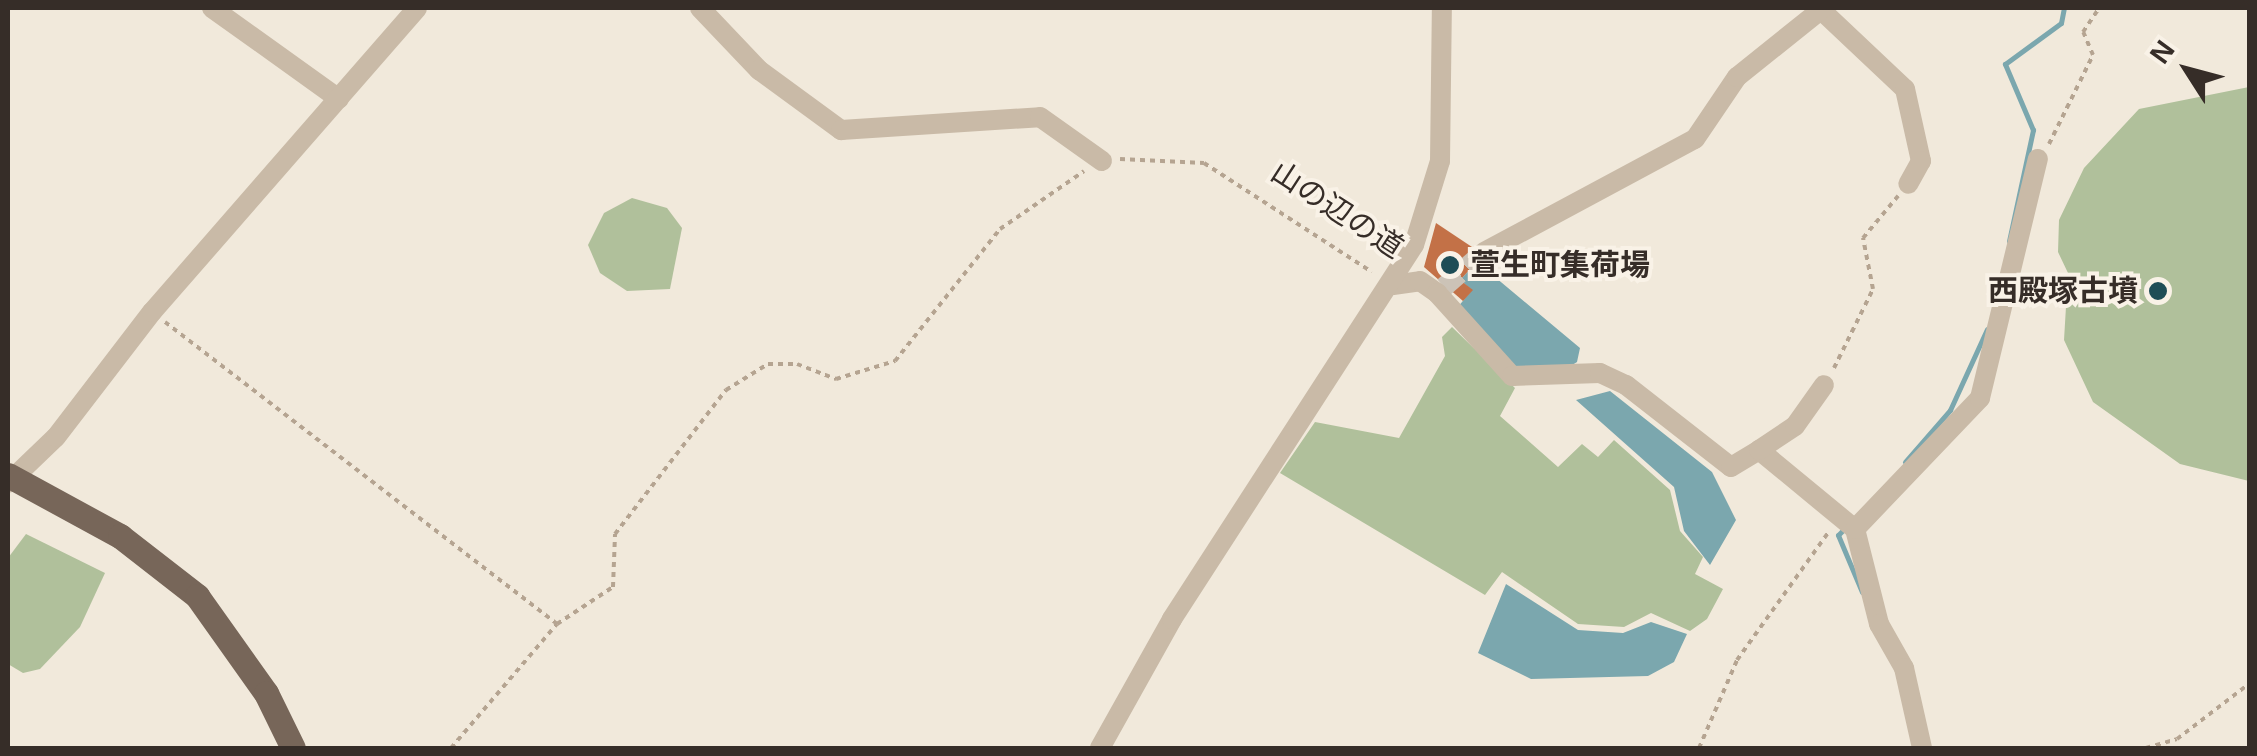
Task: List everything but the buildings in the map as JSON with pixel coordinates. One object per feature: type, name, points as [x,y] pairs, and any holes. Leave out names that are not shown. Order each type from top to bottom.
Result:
[{"type":"main road","points":[[9,479],[120,536],[197,596],[266,693],[293,748]]},
{"type":"street","points":[[212,8],[339,98]]},
{"type":"street","points":[[9,479],[56,437],[152,312],[417,8]]},
{"type":"street","points":[[700,8],[759,70],[841,130],[1040,116],[1102,161]]},
{"type":"street","points":[[1100,748],[1172,620],[1394,285],[1440,160],[1442,8]]},
{"type":"street","points":[[1484,252],[1695,139],[1737,77],[1821,8],[1904,89],[1913,109],[1920,161],[1908,184]]},
{"type":"street","points":[[1847,522],[1980,398],[2038,160]]},
{"type":"street","name":"山の辺の道","points":[[1394,285],[1420,281],[1441,290],[1512,376],[1600,373],[1730,466],[1759,450]]},
{"type":"street","points":[[1824,385],[1795,426],[1759,450],[1847,522],[1879,624],[1904,668],[1922,748]]},
{"type":"path","points":[[2038,160],[2093,55],[2083,32],[2099,8]]},
{"type":"path","name":"山の辺の道","points":[[1102,161],[1204,163],[1394,285]]},
{"type":"path","points":[[451,748],[557,624],[613,587],[614,534],[726,390],[768,364],[797,364],[836,380],[895,361],[1000,229],[1102,161]]},
{"type":"path","points":[[1824,385],[1873,289],[1864,238],[1908,184]]},
{"type":"path","points":[[152,312],[557,624]]},
{"type":"path","points":[[1699,748],[1737,660],[1847,522]]},
{"type":"path","points":[[2146,748],[2177,739],[2250,683]]},
{"type":"green space","name":"西殿塚古墳","points":[[2250,87],[2249,481],[2180,464],[2093,402],[2064,340],[2068,273],[2058,252],[2059,220],[2084,168],[2139,109]]},
{"type":"green space","points":[[632,198],[667,208],[682,228],[670,289],[627,291],[600,273],[588,245],[604,213]]},
{"type":"green space","points":[[1452,327],[1515,388],[1500,416],[1558,467],[1582,444],[1598,457],[1614,440],[1670,490],[1680,531],[1703,557],[1695,574],[1723,589],[1707,619],[1690,631],[1651,613],[1624,627],[1578,624],[1502,572],[1485,595],[1280,473],[1315,422],[1399,438],[1445,356],[1442,337]]},
{"type":"green space","points":[[26,534],[105,573],[80,627],[40,669],[23,673],[8,664],[8,558]]},
{"type":"water","points":[[1477,262],[1580,348],[1577,362],[1558,374],[1515,371],[1457,308],[1472,290],[1460,280]]},
{"type":"water","points":[[1610,391],[1712,472],[1736,520],[1710,565],[1684,531],[1674,487],[1576,400]]},
{"type":"water","points":[[1506,584],[1578,630],[1623,633],[1651,622],[1687,634],[1674,662],[1648,676],[1531,679],[1478,653]]},
{"type":"waterway","points":[[2009,241],[2033,130],[2005,64],[2061,23],[2064,8]]},
{"type":"waterway","points":[[1905,462],[1950,410],[1987,329]]},
{"type":"waterway","points":[[1843,530],[1838,535],[1862,592]]},
{"type":"tunnel","points":[[1444,287],[1484,252]]},
{"type":"place","name":"萱生町集荷場","points":[[1450,265]]},
{"type":"place","name":"西殿塚古墳","points":[[2158,291]]}]
